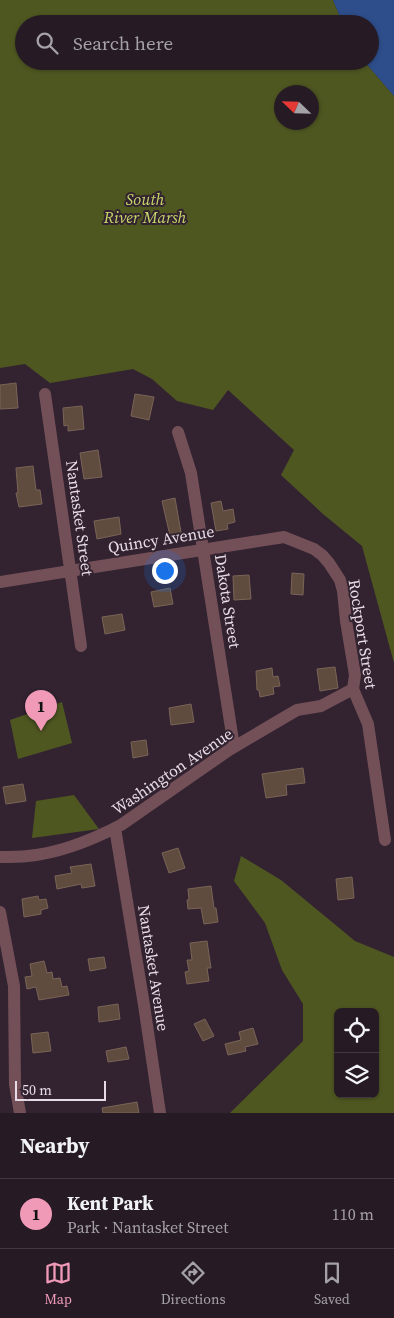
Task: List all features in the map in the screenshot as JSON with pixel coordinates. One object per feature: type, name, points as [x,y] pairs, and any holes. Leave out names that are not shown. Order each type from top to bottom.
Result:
[{"type":"street","name":"Nantasket Street","points":[[45,394],[81,646]]},
{"type":"street","name":"Dakota Street","points":[[178,432],[191,473],[234,747]]},
{"type":"street","name":"Quincy Avenue","points":[[0,582],[284,537],[314,549],[322,556]]},
{"type":"street","name":"Rockport Street","points":[[322,556],[337,575],[343,591],[346,621],[356,675],[353,689],[368,724],[384,840]]},
{"type":"street","name":"Washington Avenue","points":[[0,857],[48,853],[73,846],[115,828],[234,747],[297,710],[321,706],[353,689]]},
{"type":"street","name":"Nantasket Avenue","points":[[115,828],[160,1113]]},
{"type":"street","points":[[0,912],[14,986],[15,1084],[20,1113]]},
{"type":"green space","name":"South River Marsh","points":[[0,0],[333,0],[339,15],[15,15],[15,70],[372,70],[394,96],[394,663],[362,546],[323,514],[281,475],[294,450],[228,390],[213,410],[177,401],[152,379],[133,369],[50,383],[25,364],[0,368]]},
{"type":"green space","points":[[62,702],[72,743],[18,759],[10,720]]},
{"type":"green space","points":[[74,795],[99,829],[32,838],[36,801]]},
{"type":"green space","points":[[241,856],[281,880],[355,941],[394,957],[394,1113],[230,1113],[303,1041],[303,1004],[282,970],[265,923],[234,881]]},
{"type":"water","points":[[333,0],[394,0],[394,96],[372,70],[379,70],[379,15],[339,15]]},
{"type":"building","points":[[16,383],[18,408],[0,409],[0,385]]},
{"type":"building","points":[[135,394],[154,397],[149,420],[131,416]]},
{"type":"building","points":[[82,406],[84,429],[68,431],[68,425],[64,426],[63,408]]},
{"type":"building","points":[[98,450],[102,477],[84,479],[80,453]]},
{"type":"building","points":[[33,466],[36,490],[40,490],[42,504],[19,507],[16,493],[18,493],[16,468]]},
{"type":"building","points":[[175,498],[182,538],[171,540],[162,501]]},
{"type":"building","points":[[221,501],[223,511],[233,509],[235,522],[227,524],[228,529],[216,531],[211,503]]},
{"type":"building","points":[[119,517],[121,534],[97,539],[94,521]]},
{"type":"building","points":[[292,573],[304,574],[303,595],[291,594]]},
{"type":"building","points":[[249,575],[251,599],[234,600],[233,576]]},
{"type":"building","points":[[170,588],[173,604],[154,607],[151,592]]},
{"type":"building","points":[[122,614],[125,630],[105,634],[102,617]]},
{"type":"building","points":[[335,667],[338,688],[320,691],[317,669]]},
{"type":"building","points":[[272,668],[273,677],[278,676],[280,686],[273,687],[274,694],[260,697],[259,690],[257,690],[256,671]]},
{"type":"building","points":[[191,704],[194,722],[171,725],[169,708]]},
{"type":"building","points":[[146,740],[148,755],[133,758],[131,742]]},
{"type":"building","points":[[303,768],[305,783],[286,785],[287,795],[266,798],[262,774]]},
{"type":"building","points":[[23,784],[26,801],[6,804],[3,787]]},
{"type":"building","points":[[178,848],[185,868],[169,873],[162,853]]},
{"type":"building","points":[[91,864],[95,886],[82,888],[81,884],[57,889],[55,876],[72,873],[70,867]]},
{"type":"building","points":[[352,877],[354,898],[338,900],[336,879]]},
{"type":"building","points":[[211,886],[218,922],[204,924],[201,908],[188,909],[188,889]]},
{"type":"building","points":[[38,896],[39,900],[46,899],[48,908],[41,910],[41,914],[24,917],[22,899]]},
{"type":"building","points":[[207,941],[211,968],[207,968],[209,981],[187,984],[185,972],[189,971],[187,960],[192,960],[190,943]]},
{"type":"building","points":[[104,957],[106,968],[90,971],[88,959]]},
{"type":"building","points":[[44,961],[47,973],[52,972],[53,979],[60,978],[62,987],[67,986],[69,995],[39,1000],[36,987],[27,989],[25,977],[32,976],[30,964]]},
{"type":"building","points":[[118,1004],[120,1019],[99,1022],[98,1007]]},
{"type":"building","points":[[205,1019],[214,1036],[203,1041],[194,1024]]},
{"type":"building","points":[[253,1028],[258,1044],[245,1047],[246,1051],[228,1055],[225,1044],[241,1040],[239,1032]]},
{"type":"building","points":[[48,1032],[51,1051],[33,1053],[31,1034]]},
{"type":"building","points":[[126,1047],[129,1059],[108,1062],[106,1051]]},
{"type":"building","points":[[137,1102],[139,1113],[103,1113],[102,1108]]},
{"type":"place","name":"Kent Park","points":[[41,731]]}]
